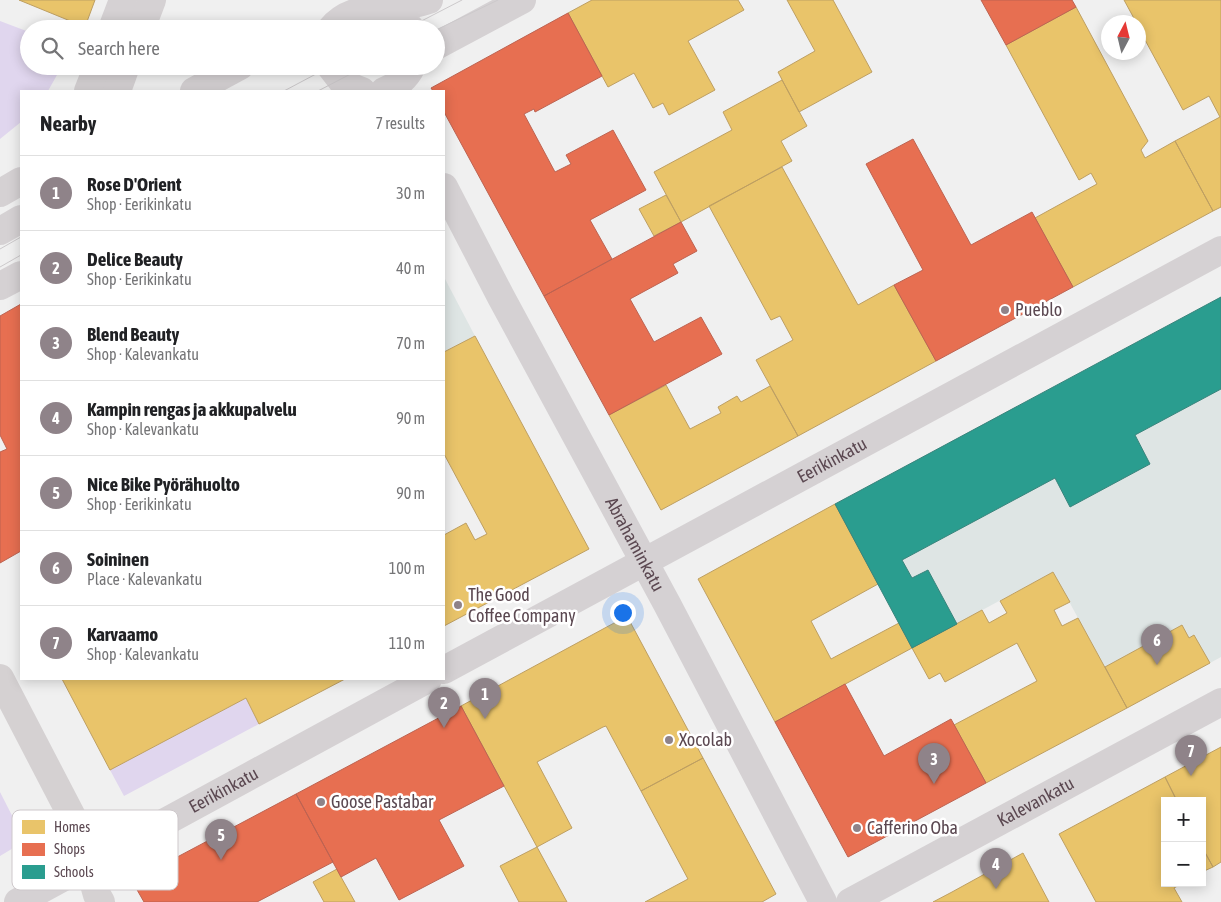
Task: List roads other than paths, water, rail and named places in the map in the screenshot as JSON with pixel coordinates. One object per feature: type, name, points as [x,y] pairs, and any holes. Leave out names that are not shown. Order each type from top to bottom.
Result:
[{"type":"main road","points":[[0,678],[69,810]]},
{"type":"main road","points":[[97,890],[101,902]]},
{"type":"street","points":[[115,20],[123,0]]},
{"type":"street","points":[[144,20],[152,0]]},
{"type":"street","points":[[336,20],[360,5],[401,4],[429,0]]},
{"type":"street","points":[[445,41],[522,0]]},
{"type":"street","points":[[377,4],[397,12],[404,20]]},
{"type":"street","points":[[88,90],[94,75]]},
{"type":"street","points":[[116,90],[122,75]]},
{"type":"street","points":[[196,90],[223,75]]},
{"type":"street","points":[[337,75],[344,84],[359,90]]},
{"type":"street","points":[[389,90],[407,75]]},
{"type":"street","points":[[0,193],[20,182]]},
{"type":"street","name":"Abrahaminkatu","points":[[445,189],[823,902]]},
{"type":"street","points":[[0,231],[20,220]]},
{"type":"street","name":"Eerikinkatu","points":[[445,669],[1221,250]]},
{"type":"street","points":[[0,286],[20,276]]},
{"type":"street","name":"Eerikinkatu","points":[[178,815],[426,680]]},
{"type":"street","name":"Kalevankatu","points":[[850,902],[1221,702]]},
{"type":"street","name":"Eerikinkatu","points":[[18,902],[40,890]]},
{"type":"tram line","points":[[423,20],[462,0]]},
{"type":"tram line","points":[[445,26],[498,0]]},
{"type":"tram line","points":[[286,90],[314,75]]},
{"type":"tram line","points":[[320,90],[349,75]]},
{"type":"tram line","points":[[0,249],[20,238]]},
{"type":"tram line","points":[[0,267],[20,256]]},
{"type":"place","name":"Pueblo","points":[[1005,310]]},
{"type":"place","name":"The Good Coffee Company","points":[[458,605]]},
{"type":"place","name":"Soininen","points":[[1157,665]]},
{"type":"place","name":"Rose D'Orient","points":[[485,719]]},
{"type":"place","name":"Delice Beauty","points":[[444,728]]},
{"type":"place","name":"Xocolab","points":[[669,740]]},
{"type":"place","name":"Karvaamo","points":[[1191,776]]},
{"type":"place","name":"Blend Beauty","points":[[934,784]]},
{"type":"place","name":"Goose Pastabar","points":[[321,802]]},
{"type":"place","name":"Cafferino Oba","points":[[857,828]]},
{"type":"place","name":"Nice Bike Pyörähuolto","points":[[221,860]]},
{"type":"place","name":"Kampin rengas ja akkupalvelu","points":[[996,889]]}]
